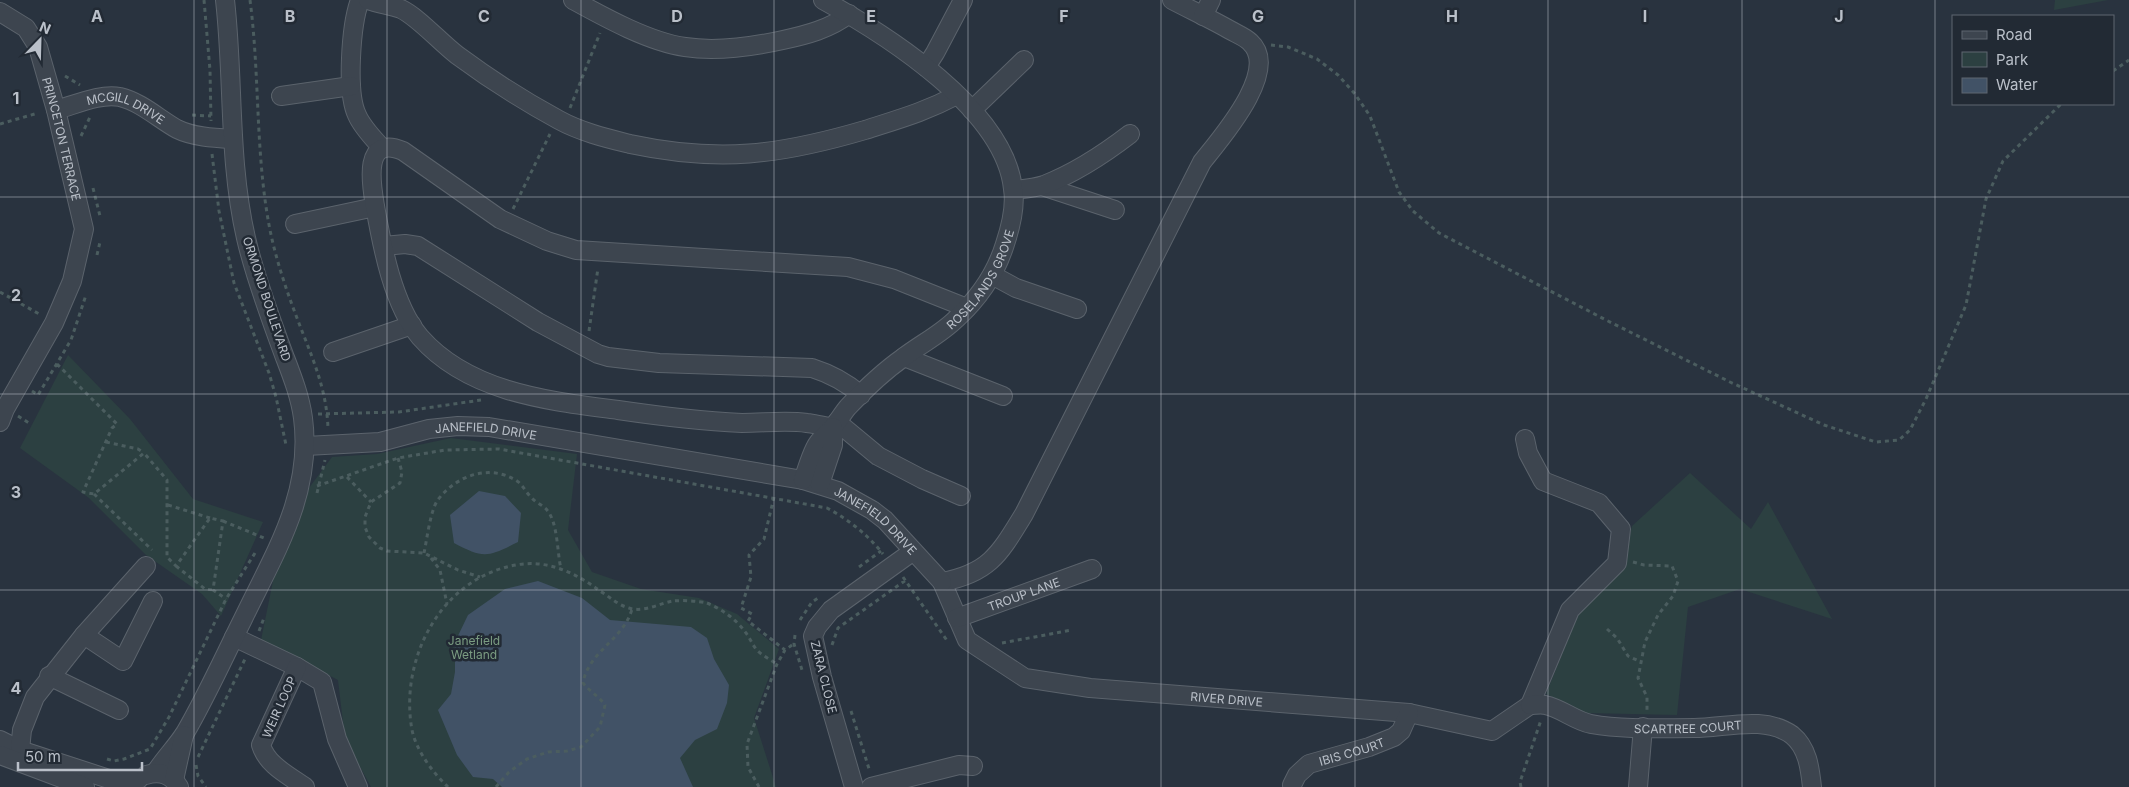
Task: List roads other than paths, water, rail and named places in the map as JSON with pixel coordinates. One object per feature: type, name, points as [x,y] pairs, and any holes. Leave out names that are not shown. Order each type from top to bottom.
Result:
[{"type":"street","name":"ORMOND BOULEVARD","points":[[225,0],[231,61],[233,133],[238,195],[246,238],[281,346],[295,382],[303,416],[306,446]]},
{"type":"street","points":[[360,0],[354,21],[352,99],[357,115],[382,148]]},
{"type":"street","points":[[368,0],[402,10],[456,54],[562,122],[615,140],[643,146],[707,155],[750,155],[790,149],[842,136],[929,110],[957,95]]},
{"type":"street","points":[[573,0],[602,15],[669,43],[683,47],[713,50],[746,47],[791,38],[833,26],[849,14]]},
{"type":"street","name":"ROSELANDS GROVE","points":[[823,0],[849,14],[900,47],[957,95],[986,127],[1003,156],[1010,172],[1014,190],[1012,219],[1008,236],[992,275],[967,308],[942,331],[904,357],[861,395],[835,424]]},
{"type":"street","points":[[942,582],[962,578],[982,569],[1005,544],[1024,514],[1202,162],[1234,122],[1249,96],[1257,76],[1259,56],[1251,42],[1223,26],[1207,8],[1172,0]]},
{"type":"street","points":[[926,67],[959,6]]},
{"type":"street","name":"PRINCETON TERRACE","points":[[0,12],[18,22],[33,36],[42,58],[84,223],[84,237],[72,281],[68,314],[64,326],[14,414],[0,431]]},
{"type":"street","points":[[972,110],[1024,60]]},
{"type":"street","points":[[281,96],[351,86]]},
{"type":"street","name":"MCGILL DRIVE","points":[[56,110],[105,97],[120,97],[176,128],[211,138],[233,133]]},
{"type":"street","points":[[192,133],[211,122],[233,133]]},
{"type":"street","points":[[1014,190],[1042,186],[1099,156],[1130,134]]},
{"type":"street","points":[[961,496],[922,479],[878,456],[835,424],[744,423],[678,418],[531,397],[493,385],[459,368],[429,346],[412,325],[404,311],[394,285],[375,207],[371,173],[375,154],[382,148],[398,148],[506,223],[562,246],[599,252],[848,267],[894,279],[967,308]]},
{"type":"street","points":[[1042,186],[1115,210]]},
{"type":"street","points":[[295,224],[375,207]]},
{"type":"street","points":[[384,246],[405,244],[426,250],[471,281],[584,348],[608,357],[659,363],[812,368],[837,378],[861,395]]},
{"type":"street","points":[[992,275],[1016,288],[1077,310]]},
{"type":"street","name":"PRINCETON TERRACE","points":[[0,422],[5,409],[49,333],[72,281]]},
{"type":"street","points":[[334,352],[412,325]]},
{"type":"street","points":[[904,357],[1003,396]]},
{"type":"street","points":[[811,482],[833,445],[835,424]]},
{"type":"street","name":"JANEFIELD DRIVE","points":[[306,446],[380,442],[429,429],[489,427],[811,482],[838,491],[872,510],[885,520],[912,552],[942,582],[949,601]]},
{"type":"street","points":[[1525,438],[1528,453],[1543,481],[1599,503],[1621,529],[1617,563],[1570,610],[1538,705]]},
{"type":"street","points":[[142,779],[184,735],[234,637],[293,516],[299,492],[306,446]]},
{"type":"street","name":"ZARA CLOSE","points":[[854,787],[822,677],[813,636],[817,627],[832,610],[912,552]]},
{"type":"street","points":[[20,750],[22,730],[35,697],[49,676],[152,560]]},
{"type":"street","name":"TROUP LANE","points":[[957,618],[1092,569]]},
{"type":"street","points":[[84,635],[123,661],[154,601]]},
{"type":"street","name":"RIVER DRIVE","points":[[949,601],[967,640],[1025,678],[1090,688],[1409,712],[1492,731],[1538,705]]},
{"type":"street","name":"WEIR LOOP","points":[[234,637],[297,667],[322,682],[337,738],[358,787]]},
{"type":"street","name":"WEIR LOOP","points":[[297,667],[261,745],[264,756],[305,787]]},
{"type":"street","points":[[49,676],[119,710]]},
{"type":"street","name":"SCARTREE COURT","points":[[1538,705],[1590,724],[1697,728],[1760,724],[1778,728],[1792,735],[1801,746],[1809,761],[1812,787]]},
{"type":"street","name":"IBIS COURT","points":[[1292,785],[1297,775],[1309,764],[1369,747],[1394,737],[1401,731],[1409,712]]},
{"type":"street","points":[[1638,787],[1645,727]]},
{"type":"street","points":[[177,784],[184,735]]},
{"type":"street","points":[[0,740],[20,750],[109,779],[142,779],[169,776],[177,784]]},
{"type":"street","points":[[0,755],[85,787]]},
{"type":"street","points":[[872,787],[959,765],[972,766]]},
{"type":"water","points":[[479,491],[505,496],[521,513],[518,542],[500,551],[486,554],[472,552],[454,543],[450,515]]},
{"type":"water","points":[[538,581],[582,598],[610,620],[691,627],[707,638],[714,659],[729,685],[727,703],[717,729],[695,740],[680,758],[693,787],[502,787],[493,779],[473,777],[457,755],[438,710],[451,694],[455,672],[455,642],[468,615],[505,589]]},
{"type":"park label","name":"Janefield Wetland","points":[[474,647]]}]
